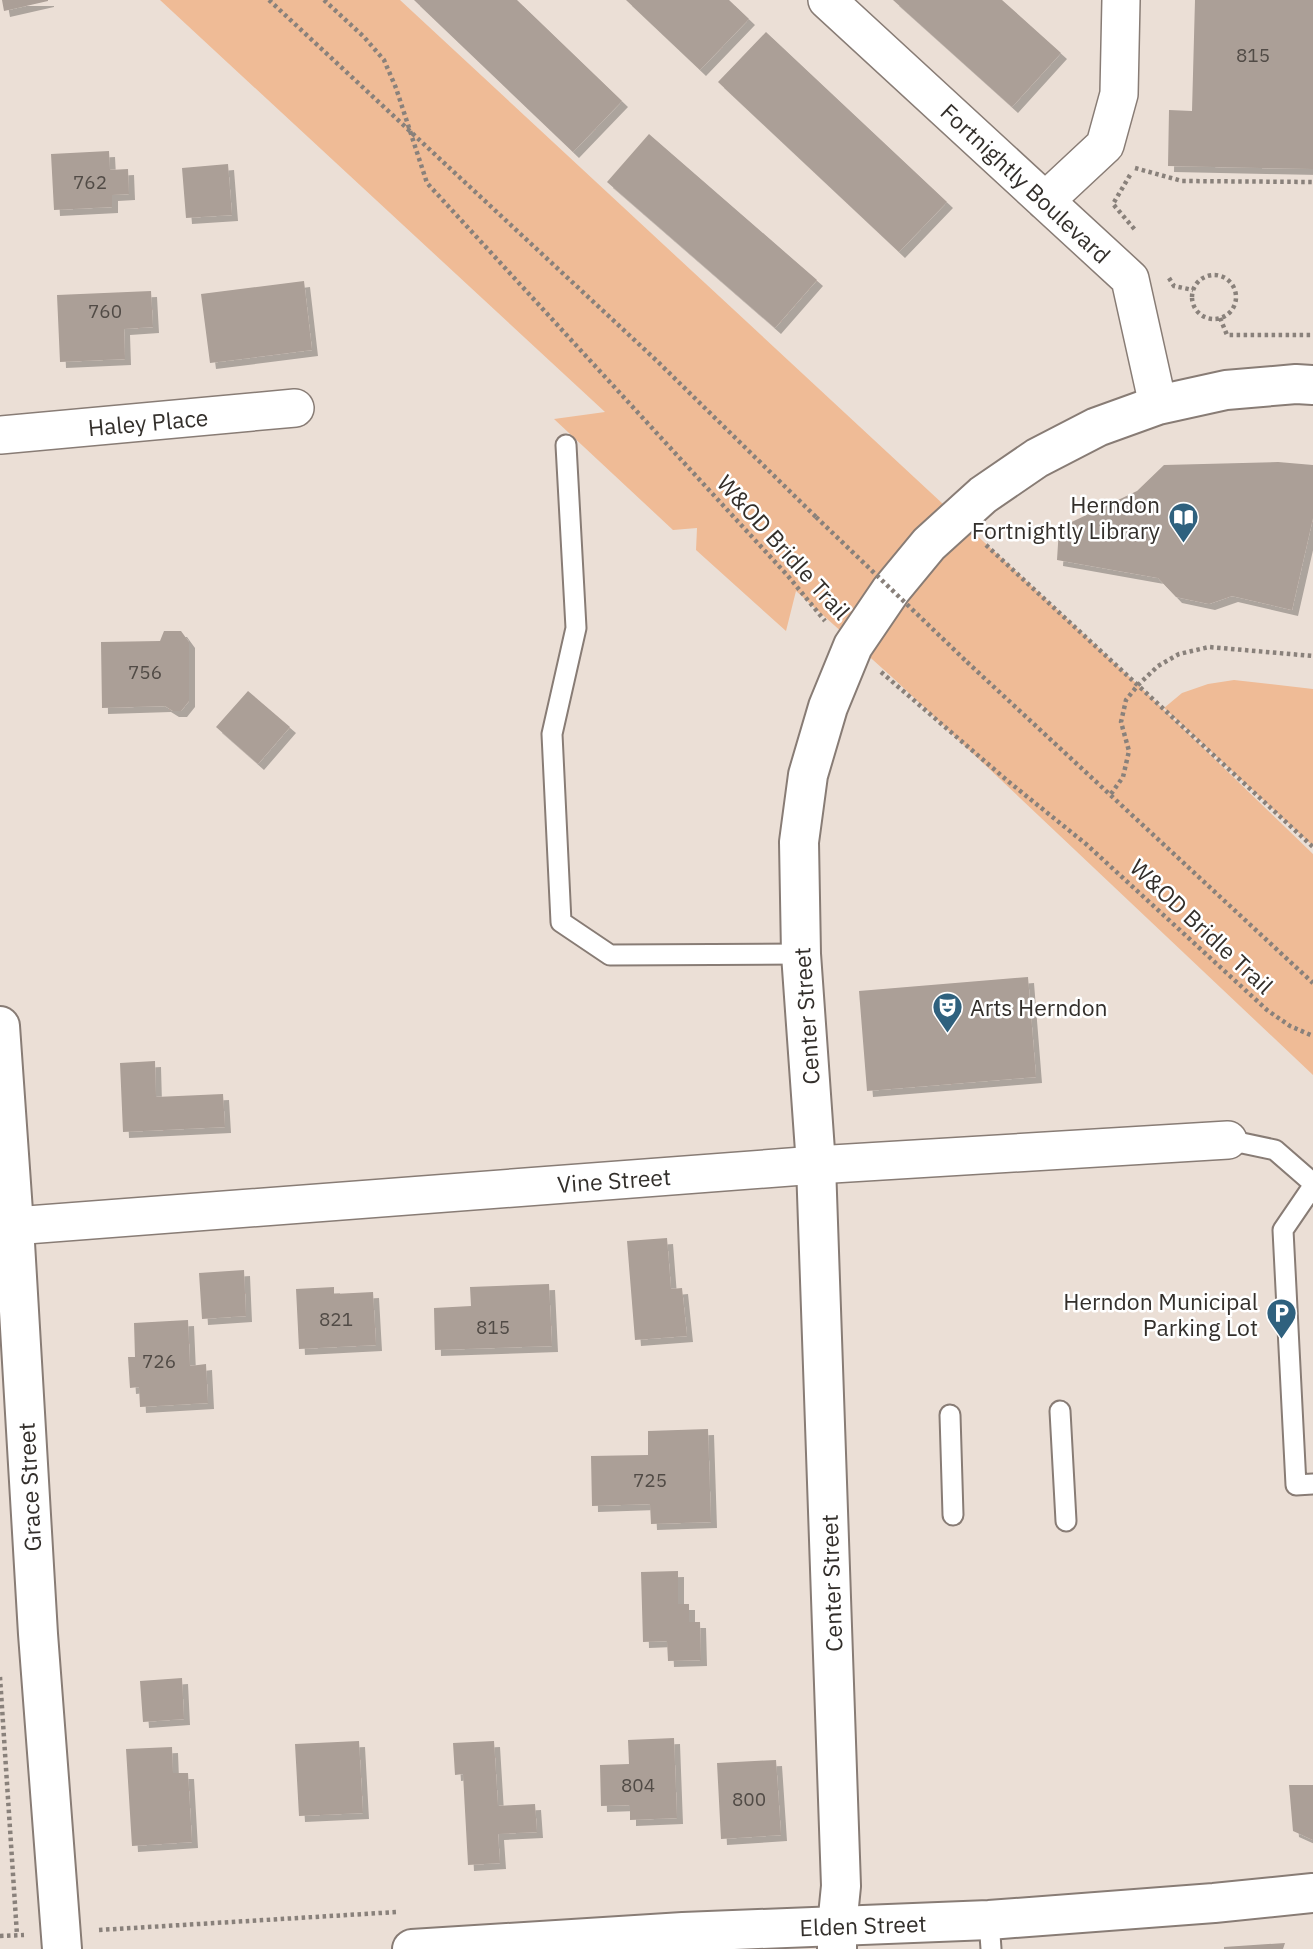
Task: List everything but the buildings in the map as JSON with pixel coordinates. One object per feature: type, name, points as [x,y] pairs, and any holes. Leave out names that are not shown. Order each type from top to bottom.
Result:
[{"type":"street","name":"Fortnightly Boulevard","points":[[827,0],[1129,279],[1158,405]]},
{"type":"street","points":[[1045,201],[1105,145],[1119,94],[1121,13],[1092,0]]},
{"type":"street","name":"Center Street","points":[[837,1937],[841,1872],[816,1165],[801,954],[799,842],[808,775],[828,706],[853,646],[891,590],[929,544],[984,495],[1037,458],[1097,427],[1158,405],[1226,390],[1313,385]]},
{"type":"street","name":"Haley Place","points":[[0,435],[295,408]]},
{"type":"street","name":"Grace Street","points":[[0,1026],[7,1226],[62,1949]]},
{"type":"street","name":"Vine Street","points":[[7,1226],[816,1165],[1228,1140]]},
{"type":"street","name":"Elden Street","points":[[412,1949],[658,1934],[837,1937],[990,1935],[1313,1893]]},
{"type":"lane","points":[[566,446],[576,628],[552,734],[561,922],[610,955],[801,954]]},
{"type":"lane","points":[[1228,1140],[1275,1150],[1313,1184],[1283,1230],[1296,1485],[1313,1484]]},
{"type":"lane","points":[[1060,1411],[1066,1521]]},
{"type":"lane","points":[[950,1415],[953,1515]]},
{"type":"path","points":[[269,0],[657,361],[967,662],[1313,983]]},
{"type":"path","name":"W&OD Bridle Trail","points":[[324,0],[364,37],[384,60],[427,183],[788,576],[818,614],[935,720],[1086,844],[1267,1010],[1290,1026],[1313,1036]]},
{"type":"path","points":[[1142,238],[1113,204],[1135,167],[1182,181],[1313,183]]},
{"type":"path","points":[[1214,274],[1226,278],[1234,286],[1237,297],[1234,308],[1226,316],[1214,320],[1203,316],[1194,308],[1191,297],[1193,290],[1203,278],[1214,274]]},
{"type":"path","points":[[1168,276],[1174,286],[1193,290]]},
{"type":"path","points":[[1220,318],[1227,335],[1313,335]]},
{"type":"path","points":[[986,545],[1313,847]]},
{"type":"path","points":[[1111,794],[1123,777],[1129,751],[1122,722],[1126,701],[1158,666],[1179,654],[1209,647],[1313,656]]},
{"type":"path","points":[[0,1675],[17,1935],[0,1936]]},
{"type":"shaded area","points":[[160,0],[400,0],[1138,685],[1313,854],[1313,1075],[892,677],[796,591],[786,631],[696,550],[697,528],[673,530],[554,419],[605,412]]},
{"type":"shaded area","points":[[1234,680],[1313,689],[1313,846],[1164,708],[1182,693],[1208,684]]},
{"type":"place","name":"Herndon Fortnightly Library","points":[[1183,544]]},
{"type":"place","name":"Arts Herndon","points":[[947,1034]]},
{"type":"place","name":"Herndon Municipal Parking Lot","points":[[1281,1341]]}]
